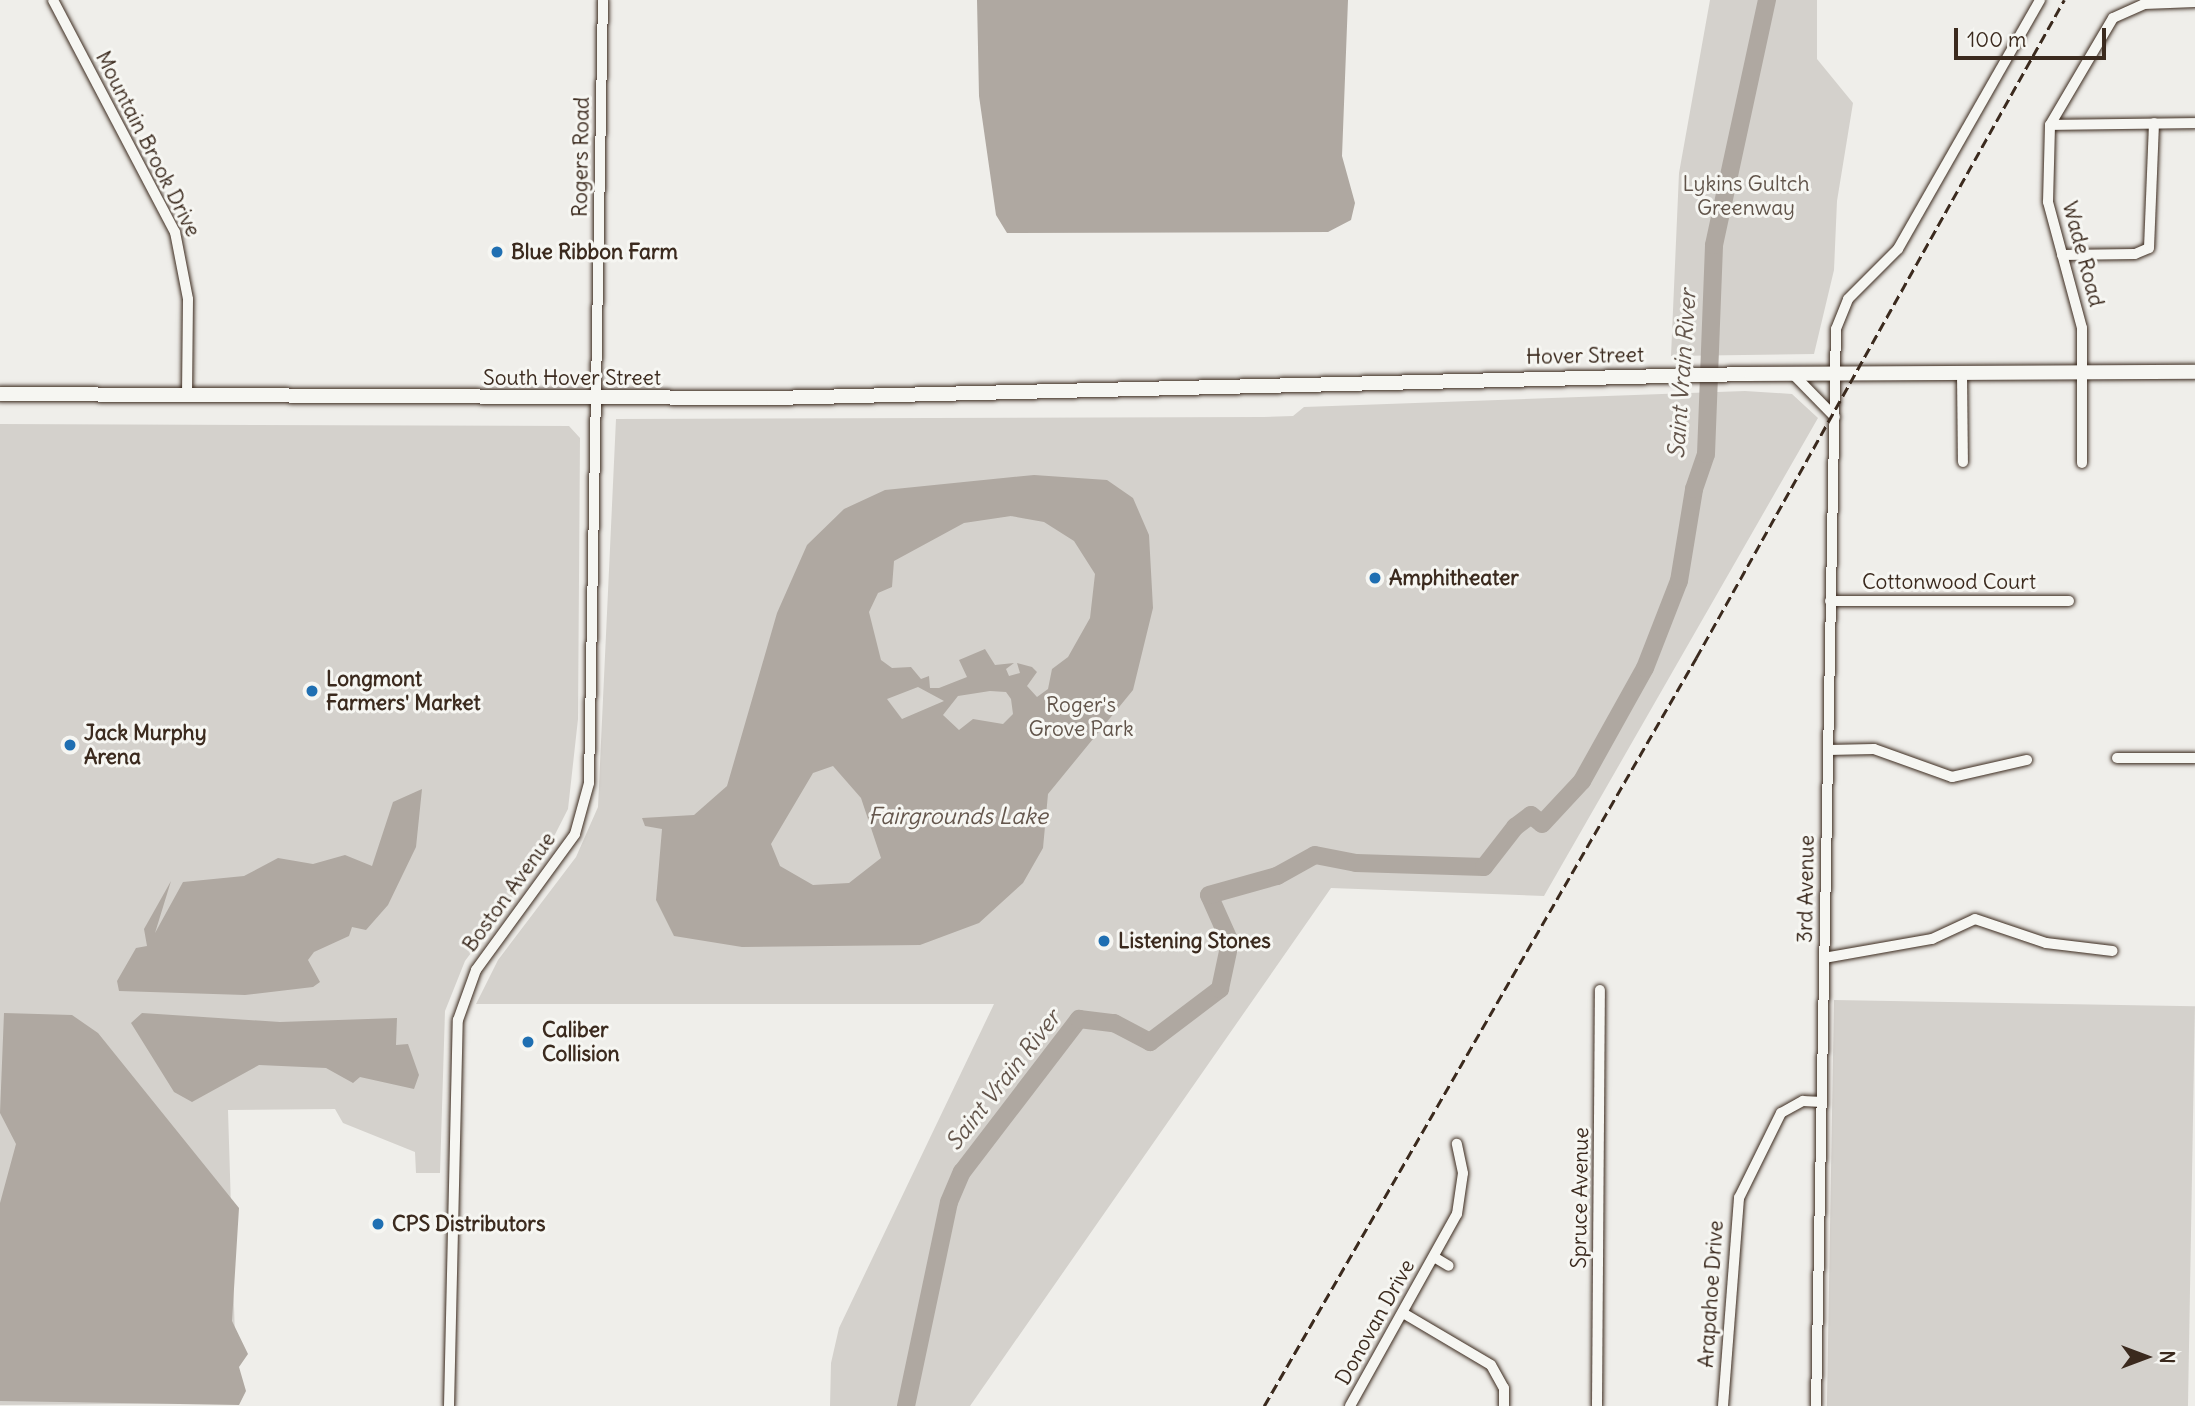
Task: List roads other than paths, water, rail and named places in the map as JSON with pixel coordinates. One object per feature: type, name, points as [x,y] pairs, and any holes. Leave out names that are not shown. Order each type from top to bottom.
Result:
[{"type":"main road","name":"Hover Street","points":[[1144,393],[1751,373],[2195,372]]},
{"type":"main road","name":"South Hover Street","points":[[0,394],[596,400],[1144,393]]},
{"type":"street","name":"Mountain Brook Drive","points":[[52,0],[175,232],[188,299],[187,396]]},
{"type":"street","name":"Rogers Road","points":[[596,400],[603,0]]},
{"type":"street","name":"3rd Avenue","points":[[1815,1406],[1836,373],[1844,306],[1898,249],[2040,0]]},
{"type":"street","points":[[2050,125],[2113,18],[2144,4],[2195,2]]},
{"type":"street","points":[[2062,255],[2135,254],[2149,248],[2154,123]]},
{"type":"street","points":[[2050,125],[2195,123]]},
{"type":"street","name":"Wade Road","points":[[2050,125],[2047,192],[2083,351],[2082,463]]},
{"type":"street","points":[[1793,373],[1835,417]]},
{"type":"street","points":[[1962,373],[1963,462]]},
{"type":"street","name":"Boston Avenue","points":[[449,1406],[458,1020],[476,970],[575,834],[589,783],[596,400]]},
{"type":"street","name":"Cottonwood Court","points":[[1830,601],[2068,601]]},
{"type":"street","points":[[1828,750],[1874,750],[1952,777],[2026,760]]},
{"type":"street","points":[[2118,758],[2195,758]]},
{"type":"street","points":[[1824,958],[1933,939],[1975,919],[2046,943],[2113,951]]},
{"type":"street","name":"Spruce Avenue","points":[[1597,1406],[1600,990]]},
{"type":"street","name":"Arapahoe Drive","points":[[1723,1406],[1739,1198],[1781,1113],[1803,1101],[1822,1102]]},
{"type":"street","name":"Donovan Drive","points":[[1350,1406],[1434,1257],[1461,1197],[1457,1144]]},
{"type":"street","name":"Donovan Drive","points":[[1434,1257],[1449,1266]]},
{"type":"street","points":[[1402,1313],[1491,1365],[1504,1388],[1504,1406]]},
{"type":"water","points":[[977,0],[1348,0],[1342,156],[1355,203],[1351,220],[1328,232],[1007,233],[996,215],[979,96]]},
{"type":"water","name":"Fairgrounds Lake","points":[[1034,475],[1107,480],[1133,498],[1149,535],[1153,608],[1133,690],[1048,794],[1043,848],[1023,883],[979,923],[920,945],[742,947],[674,936],[656,900],[662,829],[645,826],[642,818],[694,815],[727,786],[777,613],[807,545],[844,509],[885,490]],"holes":[[[1011,516],[1044,522],[1074,541],[1095,574],[1090,618],[1068,657],[1052,669],[1048,689],[1037,697],[1027,686],[1037,672],[1032,667],[1017,663],[1020,673],[1009,676],[1006,669],[1014,663],[995,665],[985,649],[959,660],[967,677],[939,688],[930,688],[929,676],[921,679],[911,667],[892,668],[881,660],[869,612],[878,593],[892,587],[894,561],[964,523]],[[918,687],[944,701],[902,719],[887,699]],[[990,691],[1006,692],[1011,699],[1013,714],[1003,724],[973,719],[959,730],[943,715],[958,696]],[[833,766],[861,798],[881,858],[849,883],[813,885],[780,866],[771,844],[813,773]]]},
{"type":"water","points":[[422,789],[416,847],[388,905],[366,930],[352,927],[349,936],[314,952],[308,960],[320,982],[313,987],[245,995],[119,991],[117,981],[136,948],[147,946],[144,929],[171,881],[155,933],[183,882],[244,876],[278,858],[313,864],[345,855],[372,866],[393,802]]},
{"type":"water","points":[[4,1013],[72,1015],[98,1033],[239,1208],[232,1321],[248,1354],[239,1367],[246,1391],[239,1405],[0,1401],[0,1203],[16,1144],[0,1113]]},
{"type":"water","points":[[142,1013],[280,1022],[397,1018],[396,1045],[408,1044],[419,1075],[414,1089],[360,1077],[353,1083],[326,1068],[259,1065],[192,1102],[174,1092],[131,1023]]},
{"type":"waterway","name":"Saint Vrain River","points":[[906,1406],[949,1202],[962,1172],[1079,1019],[1114,1023],[1150,1042],[1220,989],[1230,942],[1209,895],[1277,876],[1315,855],[1356,863],[1484,867],[1515,827],[1531,815],[1542,824],[1582,781],[1645,668],[1679,581],[1694,489],[1706,454],[1714,245],[1767,0]]},
{"type":"railway","points":[[1264,1406],[1696,658],[2064,0]]},
{"type":"place","name":"Blue Ribbon Farm","points":[[497,252]]},
{"type":"place","name":"Amphitheater","points":[[1375,578]]},
{"type":"place","name":"Longmont Farmers' Market","points":[[312,691]]},
{"type":"place","name":"Jack Murphy Arena","points":[[70,745]]},
{"type":"place","name":"Listening Stones","points":[[1104,941]]},
{"type":"place","name":"Caliber Collision","points":[[528,1042]]},
{"type":"place","name":"CPS Distributors","points":[[378,1224]]},
{"type":"park label","name":"Lykins Gultch Greenway","points":[[1746,196]]},
{"type":"park label","name":"Roger's Grove Park","points":[[1081,717]]}]
